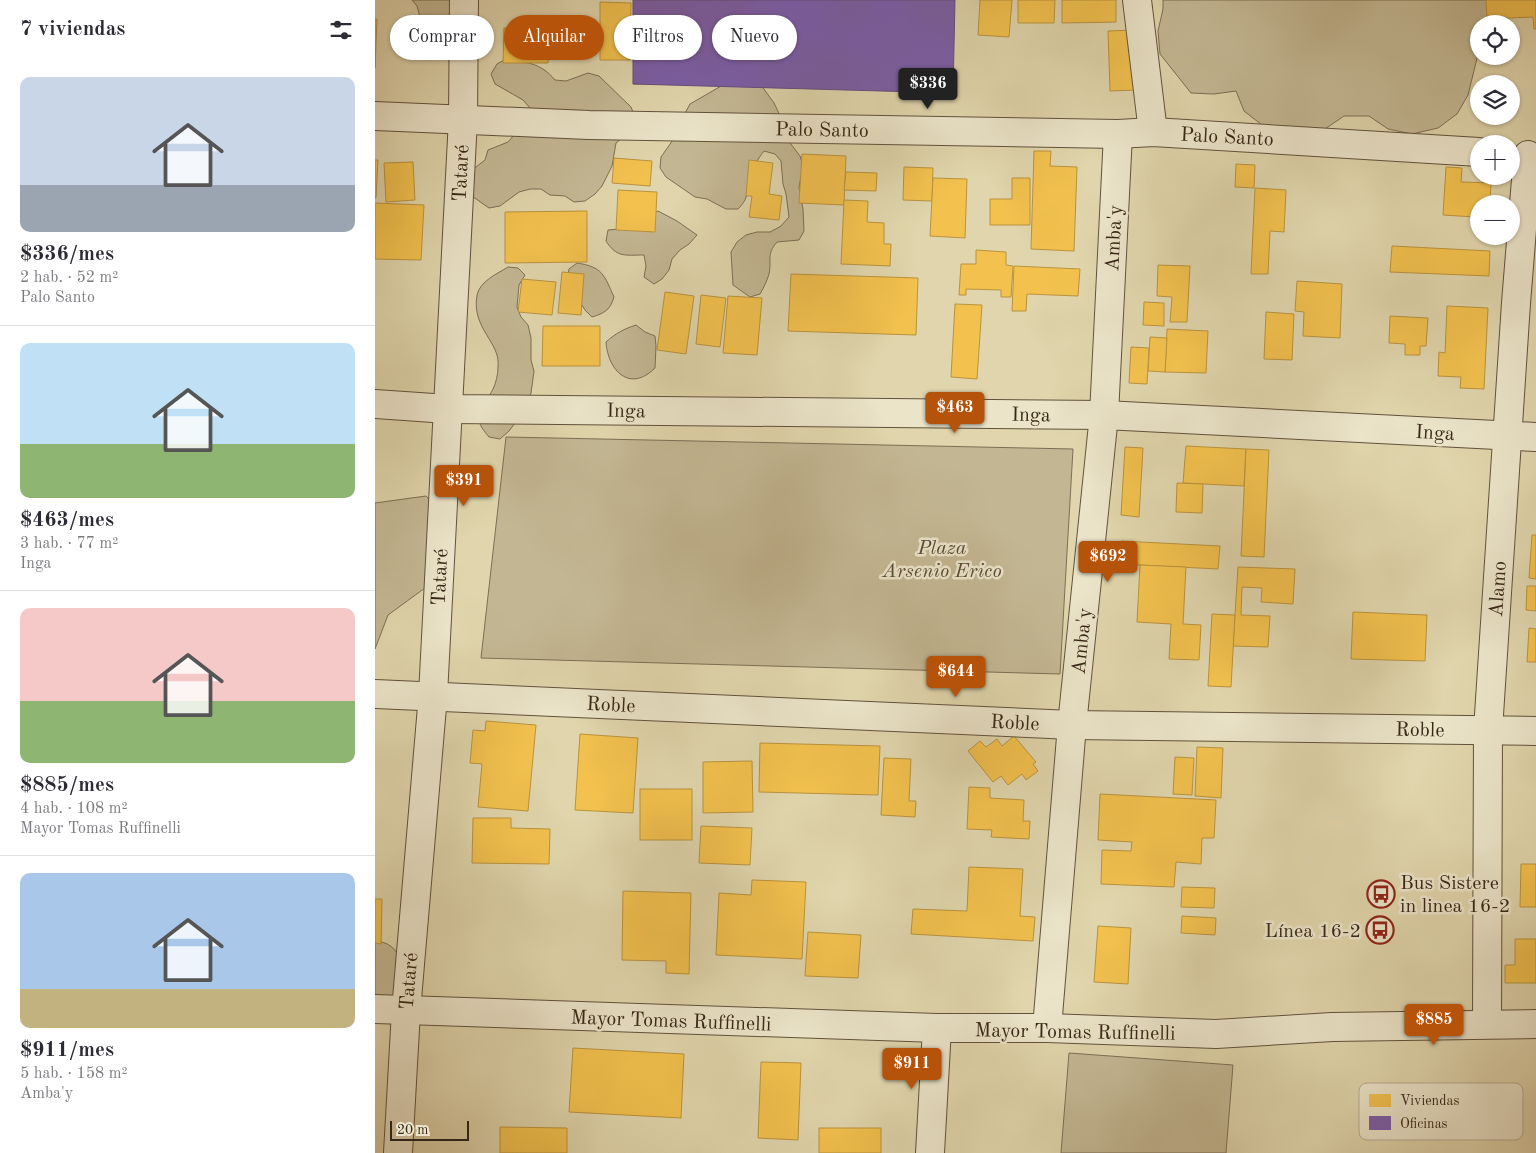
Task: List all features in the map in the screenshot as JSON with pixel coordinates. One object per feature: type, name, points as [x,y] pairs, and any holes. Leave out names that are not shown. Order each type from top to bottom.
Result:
[{"type":"street","name":"Tataré","points":[[398,1153],[405,1011],[433,696],[463,119],[464,0]]},
{"type":"street","points":[[1137,0],[1153,132]]},
{"type":"street","name":"Palo Santo","points":[[375,116],[599,125],[1118,134],[1153,132],[1470,151]]},
{"type":"street","name":"Amba'y","points":[[1047,1028],[1073,725],[1103,414],[1118,134]]},
{"type":"street","name":"Alamo","points":[[1487,1023],[1488,730],[1525,154]]},
{"type":"street","name":"Inga","points":[[375,404],[448,408],[1103,414],[1536,437]]},
{"type":"street","name":"Roble","points":[[375,694],[1073,725],[1536,731]]},
{"type":"street","name":"Mayor Tomas Ruffinelli","points":[[375,1009],[937,1028],[1047,1028],[1216,1034],[1332,1027],[1487,1023],[1536,1024]]},
{"type":"street","points":[[930,1153],[937,1028]]},
{"type":"green space","points":[[412,0],[456,0],[455,15],[419,15],[417,6]]},
{"type":"green space","points":[[1163,0],[1489,0],[1488,15],[1470,15],[1470,65],[1475,65],[1473,75],[1470,75],[1468,95],[1457,114],[1438,128],[1412,134],[1388,129],[1369,116],[1344,116],[1306,142],[1262,125],[1244,111],[1236,91],[1214,94],[1191,93],[1160,54],[1158,31]]},
{"type":"green space","points":[[504,60],[511,60],[538,66],[555,80],[566,81],[588,73],[599,76],[631,107],[635,117],[633,129],[616,143],[612,166],[602,186],[585,201],[574,202],[565,196],[550,195],[541,189],[530,189],[519,192],[500,206],[489,208],[469,194],[467,174],[485,160],[488,150],[508,142],[531,119],[530,108],[523,100],[495,84],[491,74],[497,64]]},
{"type":"green space","points":[[728,82],[761,85],[774,103],[786,128],[787,139],[800,156],[803,166],[799,187],[804,231],[799,240],[777,242],[770,254],[770,269],[764,286],[760,294],[750,297],[733,285],[731,252],[737,242],[746,235],[757,232],[770,232],[781,226],[789,217],[781,161],[775,154],[764,151],[753,169],[747,196],[738,209],[726,209],[707,199],[695,197],[666,177],[660,168],[661,157],[675,137],[690,104]]},
{"type":"green space","points":[[658,211],[697,235],[672,259],[669,270],[662,279],[654,284],[644,277],[646,266],[644,255],[618,253],[606,241],[608,230],[619,229]]},
{"type":"green space","points":[[577,263],[592,267],[602,273],[614,297],[609,308],[592,317],[585,310],[567,282],[569,269]]},
{"type":"green space","points":[[508,267],[518,268],[525,275],[519,285],[517,307],[521,317],[528,325],[531,338],[531,360],[534,371],[531,393],[522,414],[500,439],[489,437],[479,422],[479,413],[495,384],[498,358],[478,317],[476,307],[477,295],[482,286],[489,278]]},
{"type":"green space","points":[[636,325],[645,332],[655,336],[656,346],[655,368],[637,379],[622,375],[616,370],[611,362],[606,342],[620,332]]},
{"type":"green space","name":"Plaza Arsenio Erico","points":[[506,437],[1073,449],[1060,674],[481,658]]},
{"type":"green space","points":[[426,496],[442,513],[440,577],[388,615],[375,649],[375,503]]},
{"type":"green space","points":[[375,941],[384,943],[395,950],[401,962],[406,984],[375,1023]]},
{"type":"green space","points":[[1069,1053],[1233,1065],[1226,1153],[1061,1153]]},
{"type":"building: Viviendas","points":[[638,0],[776,0],[776,15],[712,15],[712,41],[702,41],[702,15],[638,15]]},
{"type":"building: Viviendas","points":[[980,0],[1012,0],[1009,37],[978,35]]},
{"type":"building: Viviendas","points":[[1018,0],[1055,0],[1054,23],[1018,23]]},
{"type":"building: Viviendas","points":[[1062,0],[1116,0],[1116,22],[1062,23]]},
{"type":"building: Viviendas","points":[[1486,0],[1536,0],[1536,29],[1534,29],[1533,17],[1487,15]]},
{"type":"building: Viviendas","points":[[600,2],[631,3],[631,15],[614,15],[614,60],[604,60],[604,15],[600,15]]},
{"type":"building: Viviendas","points":[[840,8],[883,10],[881,75],[837,74]]},
{"type":"building: Viviendas","points":[[787,9],[833,14],[827,64],[796,60],[797,15],[786,15]]},
{"type":"building: Viviendas","points":[[375,19],[377,19],[375,68]]},
{"type":"building: Viviendas","points":[[504,28],[504,60],[548,60],[548,63],[503,63]]},
{"type":"building: Viviendas","points":[[1135,30],[1137,90],[1110,91],[1108,31]]},
{"type":"building: Viviendas","points":[[702,48],[712,48],[712,60],[775,60],[775,82],[633,84],[635,60],[702,60]]},
{"type":"building: Viviendas","points":[[1034,151],[1051,151],[1050,166],[1077,167],[1074,251],[1031,249]]},
{"type":"building: Viviendas","points":[[802,154],[846,156],[844,205],[799,203]]},
{"type":"building: Viviendas","points":[[614,158],[652,161],[650,186],[612,183]]},
{"type":"building: Viviendas","points":[[375,160],[378,160],[376,198],[375,198]]},
{"type":"building: Viviendas","points":[[749,160],[773,163],[769,194],[782,196],[779,220],[749,217],[752,196],[746,196]]},
{"type":"building: Viviendas","points":[[413,162],[415,200],[386,202],[384,163]]},
{"type":"building: Viviendas","points":[[1236,164],[1255,165],[1254,188],[1235,187]]},
{"type":"building: Viviendas","points":[[904,167],[933,168],[932,201],[903,200]]},
{"type":"building: Viviendas","points":[[1446,167],[1462,168],[1461,182],[1470,182],[1470,185],[1491,185],[1490,195],[1470,195],[1470,217],[1443,215]]},
{"type":"building: Viviendas","points":[[846,172],[877,173],[876,191],[844,190]]},
{"type":"building: Viviendas","points":[[933,178],[967,179],[965,238],[930,236]]},
{"type":"building: Viviendas","points":[[1012,178],[1030,178],[1030,225],[990,225],[990,199],[1012,199]]},
{"type":"building: Viviendas","points":[[1255,188],[1286,190],[1284,232],[1270,231],[1268,274],[1251,274]]},
{"type":"building: Viviendas","points":[[618,190],[657,192],[655,232],[616,230]]},
{"type":"building: Viviendas","points":[[844,200],[868,201],[867,222],[884,223],[884,244],[891,244],[890,266],[841,264]]},
{"type":"building: Viviendas","points":[[375,203],[424,205],[421,260],[375,259]]},
{"type":"building: Viviendas","points":[[587,211],[587,262],[505,263],[505,212]]},
{"type":"building: Viviendas","points":[[1392,246],[1490,251],[1489,276],[1390,272]]},
{"type":"building: Viviendas","points":[[976,250],[1006,252],[1006,265],[1013,266],[1011,297],[1001,297],[1001,290],[966,289],[966,295],[959,295],[961,264],[976,264]]},
{"type":"building: Viviendas","points":[[1158,265],[1190,266],[1187,322],[1170,322],[1172,297],[1157,296]]},
{"type":"building: Viviendas","points":[[1014,266],[1080,269],[1078,296],[1027,294],[1026,311],[1012,311]]},
{"type":"building: Viviendas","points":[[562,272],[584,274],[581,315],[558,313]]},
{"type":"building: Viviendas","points":[[791,274],[918,278],[916,335],[788,331]]},
{"type":"building: Viviendas","points":[[522,279],[556,282],[552,315],[518,312]]},
{"type":"building: Viviendas","points":[[1297,281],[1342,284],[1340,338],[1303,336],[1304,312],[1295,311]]},
{"type":"building: Viviendas","points":[[665,292],[694,296],[686,354],[657,350]]},
{"type":"building: Viviendas","points":[[701,295],[726,298],[720,347],[696,344]]},
{"type":"building: Viviendas","points":[[728,296],[762,298],[757,355],[723,353]]},
{"type":"building: Viviendas","points":[[1144,302],[1164,303],[1164,326],[1143,325]]},
{"type":"building: Viviendas","points":[[955,304],[982,305],[977,379],[951,377]]},
{"type":"building: Viviendas","points":[[1447,306],[1488,308],[1484,389],[1460,388],[1461,377],[1438,376],[1439,352],[1445,353]]},
{"type":"building: Viviendas","points":[[1266,312],[1294,314],[1292,360],[1264,359]]},
{"type":"building: Viviendas","points":[[1390,316],[1428,318],[1426,346],[1420,346],[1420,355],[1405,355],[1405,344],[1389,343]]},
{"type":"building: Viviendas","points":[[543,326],[600,326],[600,366],[542,366]]},
{"type":"building: Viviendas","points":[[1167,329],[1208,331],[1206,373],[1165,372]]},
{"type":"building: Viviendas","points":[[1150,337],[1167,338],[1165,372],[1148,371]]},
{"type":"building: Viviendas","points":[[1131,347],[1149,348],[1147,384],[1129,383]]},
{"type":"building: Viviendas","points":[[1186,446],[1246,449],[1244,486],[1183,483]]},
{"type":"building: Viviendas","points":[[1125,447],[1143,448],[1139,517],[1121,515]]},
{"type":"building: Viviendas","points":[[1246,449],[1269,450],[1264,557],[1241,556]]},
{"type":"building: Viviendas","points":[[1177,483],[1203,484],[1202,513],[1176,512]]},
{"type":"building: Viviendas","points":[[1532,535],[1536,535],[1536,579],[1529,578]]},
{"type":"building: Viviendas","points":[[1121,541],[1220,546],[1218,569],[1120,564]]},
{"type":"building: Viviendas","points":[[1140,565],[1186,567],[1183,624],[1201,625],[1199,660],[1169,659],[1171,624],[1137,622]]},
{"type":"building: Viviendas","points":[[1238,567],[1295,569],[1293,604],[1261,602],[1262,588],[1242,587],[1241,615],[1270,616],[1268,647],[1233,646]]},
{"type":"building: Viviendas","points":[[1527,586],[1536,586],[1536,611],[1526,610]]},
{"type":"building: Viviendas","points":[[1353,612],[1427,615],[1425,661],[1351,659]]},
{"type":"building: Viviendas","points":[[1212,614],[1235,615],[1231,687],[1208,686]]},
{"type":"building: Viviendas","points":[[1529,628],[1536,629],[1536,662],[1527,662]]},
{"type":"building: Viviendas","points":[[486,721],[536,725],[528,811],[478,807],[482,764],[470,763],[473,730],[485,731]]},
{"type":"building: Viviendas","points":[[580,734],[638,738],[633,813],[575,810]]},
{"type":"building: Viviendas","points":[[1014,736],[1036,762],[1033,764],[1038,771],[1026,780],[1022,774],[1008,785],[1001,776],[993,782],[968,751],[980,741],[986,747],[997,739],[1002,746]]},
{"type":"building: Viviendas","points":[[760,743],[880,746],[878,795],[759,792]]},
{"type":"building: Viviendas","points":[[1197,747],[1223,748],[1221,798],[1195,796]]},
{"type":"building: Viviendas","points":[[1175,757],[1194,758],[1192,795],[1173,794]]},
{"type":"building: Viviendas","points":[[884,758],[911,759],[909,801],[916,801],[915,817],[881,815]]},
{"type":"building: Viviendas","points":[[752,761],[753,812],[703,813],[703,762]]},
{"type":"building: Viviendas","points":[[969,787],[990,788],[990,798],[1024,800],[1023,821],[1030,821],[1029,839],[991,837],[992,830],[967,829]]},
{"type":"building: Viviendas","points":[[640,789],[692,789],[692,840],[640,840]]},
{"type":"building: Viviendas","points":[[1100,794],[1216,800],[1214,838],[1202,838],[1201,864],[1176,862],[1174,887],[1101,884],[1102,850],[1131,851],[1132,842],[1098,840]]},
{"type":"building: Viviendas","points":[[473,818],[511,818],[511,828],[550,829],[549,864],[472,863]]},
{"type":"building: Viviendas","points":[[701,826],[752,828],[750,865],[699,863]]},
{"type":"building: Viviendas","points":[[1521,864],[1536,864],[1536,907],[1520,907]]},
{"type":"building: Viviendas","points":[[969,867],[1023,869],[1020,916],[1035,917],[1033,941],[911,934],[913,909],[967,911]]},
{"type":"building: Viviendas","points":[[752,880],[806,882],[802,959],[716,955],[719,893],[751,895]]},
{"type":"building: Viviendas","points":[[1182,887],[1215,888],[1214,908],[1181,907]]},
{"type":"building: Viviendas","points":[[623,891],[691,893],[689,974],[666,973],[666,961],[622,960]]},
{"type":"building: Viviendas","points":[[375,899],[382,899],[381,944],[375,943]]},
{"type":"building: Viviendas","points":[[1182,916],[1216,918],[1215,935],[1181,933]]},
{"type":"building: Viviendas","points":[[1098,926],[1131,928],[1128,984],[1094,982]]},
{"type":"building: Viviendas","points":[[808,932],[861,935],[858,978],[805,976]]},
{"type":"building: Viviendas","points":[[1515,939],[1536,939],[1536,983],[1505,983],[1505,965],[1515,965]]},
{"type":"building: Viviendas","points":[[573,1048],[684,1054],[681,1118],[569,1112]]},
{"type":"building: Viviendas","points":[[761,1062],[801,1063],[798,1140],[758,1138]]},
{"type":"building: Viviendas","points":[[500,1127],[567,1128],[567,1153],[500,1153]]},
{"type":"building: Viviendas","points":[[819,1128],[881,1128],[881,1153],[819,1153]]},
{"type":"building: Oficinas","points":[[633,0],[955,0],[953,93],[633,84],[633,60],[702,60],[702,15],[633,15]]},
{"type":"place","name":"Bus Sistere in linea 16-2","points":[[1381,894]]},
{"type":"place","name":"Línea 16-2","points":[[1380,930]]}]
